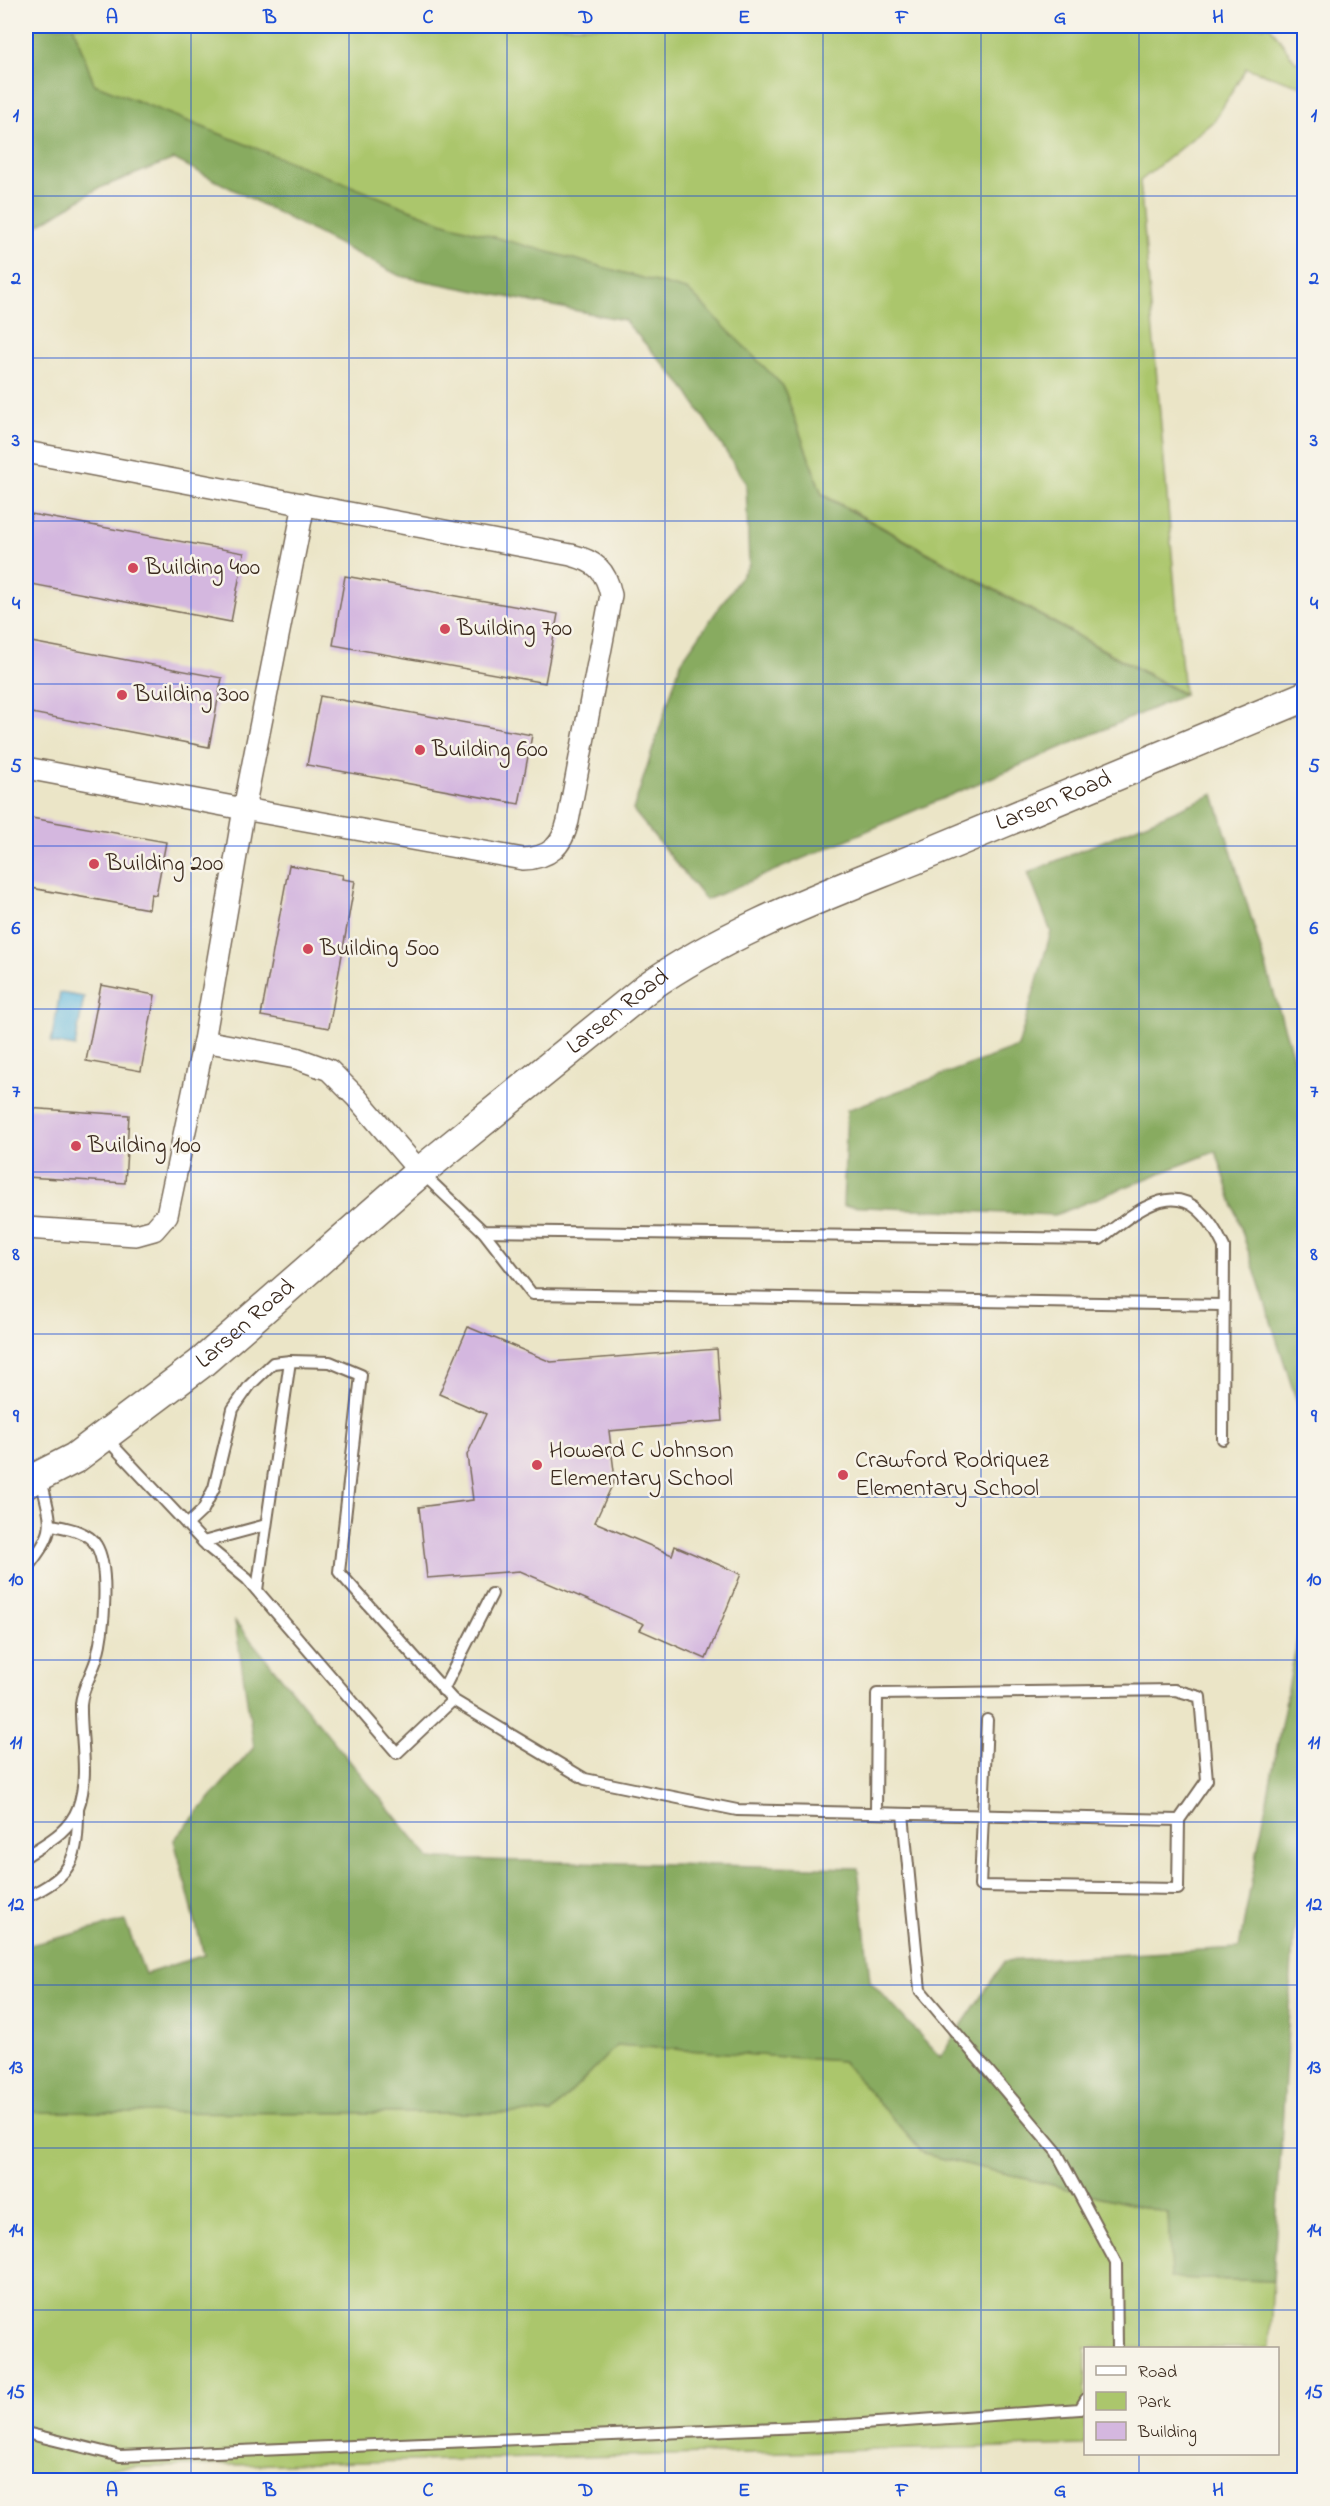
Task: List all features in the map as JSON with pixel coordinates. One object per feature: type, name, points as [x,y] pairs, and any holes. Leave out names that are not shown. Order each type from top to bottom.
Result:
[{"type":"street","points":[[26,452],[571,555],[586,559],[603,572],[611,595],[566,831],[557,848],[549,854],[536,858],[523,859],[26,768]]},
{"type":"street","points":[[26,1228],[136,1235],[154,1230],[162,1223],[171,1201],[204,1041],[244,809],[304,504]]},
{"type":"street","name":"Larsen Road","points":[[30,1482],[75,1458],[200,1364],[420,1172],[648,987],[709,949],[795,909],[1305,697]]},
{"type":"street","points":[[204,1041],[296,1058],[330,1070],[420,1172]]},
{"type":"lane","points":[[420,1172],[483,1231],[532,1294],[1224,1305]]},
{"type":"lane","points":[[483,1231],[1100,1239],[1131,1213],[1153,1202],[1172,1200],[1191,1204],[1205,1214],[1224,1247],[1223,1439]]},
{"type":"lane","points":[[187,1525],[202,1509],[214,1488],[233,1409],[250,1385],[273,1363],[290,1360],[330,1362],[361,1375],[339,1572],[453,1700],[585,1779],[737,1810],[1179,1820]]},
{"type":"lane","points":[[257,1590],[290,1360]]},
{"type":"lane","points":[[105,1437],[203,1542],[248,1579],[397,1753],[453,1700]]},
{"type":"lane","points":[[26,1569],[46,1542],[52,1525],[30,1482]]},
{"type":"lane","points":[[26,1897],[46,1888],[60,1876],[72,1860],[78,1842],[78,1809],[83,1782],[81,1701],[97,1657],[101,1637],[103,1562],[96,1544],[87,1536],[69,1528],[52,1525]]},
{"type":"lane","points":[[203,1542],[266,1526]]},
{"type":"lane","points":[[444,1690],[492,1594]]},
{"type":"lane","points":[[876,1813],[877,1694],[1175,1690],[1200,1697],[1207,1780],[1179,1820],[1178,1889],[980,1886],[987,1720]]},
{"type":"lane","points":[[26,1856],[62,1833],[78,1809]]},
{"type":"lane","points":[[903,1814],[920,1990],[1056,2151],[1116,2263],[1117,2347]]},
{"type":"lane","points":[[26,2433],[120,2456],[848,2426],[1080,2409],[1084,2402]]},
{"type":"green space","points":[[26,26],[73,26],[94,84],[444,223],[689,291],[783,386],[822,495],[1184,695],[706,900],[633,810],[681,662],[749,565],[746,483],[684,387],[624,320],[400,276],[174,159],[97,189],[26,233]]},
{"type":"green space","points":[[73,26],[1270,26],[1295,61],[1304,63],[1304,87],[1246,68],[1215,120],[1140,181],[1184,694],[822,494],[783,386],[549,254],[444,223],[94,84]]},
{"type":"green space","points":[[1214,794],[1304,1093],[1304,1424],[1216,1151],[1055,1215],[843,1206],[847,1110],[1018,1047],[1051,932],[1028,873]]},
{"type":"green space","points":[[1304,1604],[1304,1855],[1293,1941],[1273,2281],[1171,2278],[1168,2213],[924,2154],[842,2061],[617,2045],[551,2113],[26,2112],[26,1946],[125,1921],[145,1974],[204,1955],[174,1840],[254,1747],[235,1621],[430,1859],[858,1868],[870,1981],[940,2057],[1005,1961],[1239,1948]]},
{"type":"green space","points":[[617,2045],[842,2061],[924,2154],[1168,2213],[1172,2278],[1273,2281],[1269,2347],[1084,2347],[1084,2445],[108,2468],[107,2480],[26,2480],[26,2112],[551,2113]]},
{"type":"water","points":[[60,993],[84,997],[75,1047],[51,1043]]},
{"type":"building","name":"Building 400","points":[[31,514],[244,553],[231,622],[26,583],[26,542]]},
{"type":"building","name":"Building 700","points":[[345,576],[558,614],[545,683],[333,645]]},
{"type":"building","name":"Building 300","points":[[26,641],[222,678],[209,747],[26,712]]},
{"type":"building","name":"Building 600","points":[[320,696],[532,735],[519,804],[307,765]]},
{"type":"building","name":"Building 200","points":[[26,817],[166,842],[156,895],[151,894],[149,909],[26,887]]},
{"type":"building","name":"Building 500","points":[[289,865],[343,875],[342,879],[355,881],[329,1028],[261,1016]]},
{"type":"building","points":[[101,985],[155,995],[141,1071],[86,1061]]},
{"type":"building","name":"Building 100","points":[[26,1108],[129,1115],[125,1183],[26,1177]]},
{"type":"building","points":[[468,1327],[551,1362],[717,1349],[722,1421],[609,1431],[615,1479],[595,1522],[672,1555],[675,1546],[741,1574],[706,1659],[640,1630],[644,1624],[520,1571],[427,1578],[419,1507],[473,1500],[467,1455],[486,1414],[439,1394]]},
{"type":"place","name":"Building 400","points":[[133,568]]},
{"type":"place","name":"Building 700","points":[[445,629]]},
{"type":"place","name":"Building 300","points":[[122,695]]},
{"type":"place","name":"Building 600","points":[[420,750]]},
{"type":"place","name":"Building 200","points":[[94,864]]},
{"type":"place","name":"Building 500","points":[[308,949]]},
{"type":"place","name":"Building 100","points":[[76,1146]]},
{"type":"place","name":"Howard C Johnson Elementary School","points":[[537,1465]]},
{"type":"place","name":"Crawford Rodriquez Elementary School","points":[[843,1475]]}]
